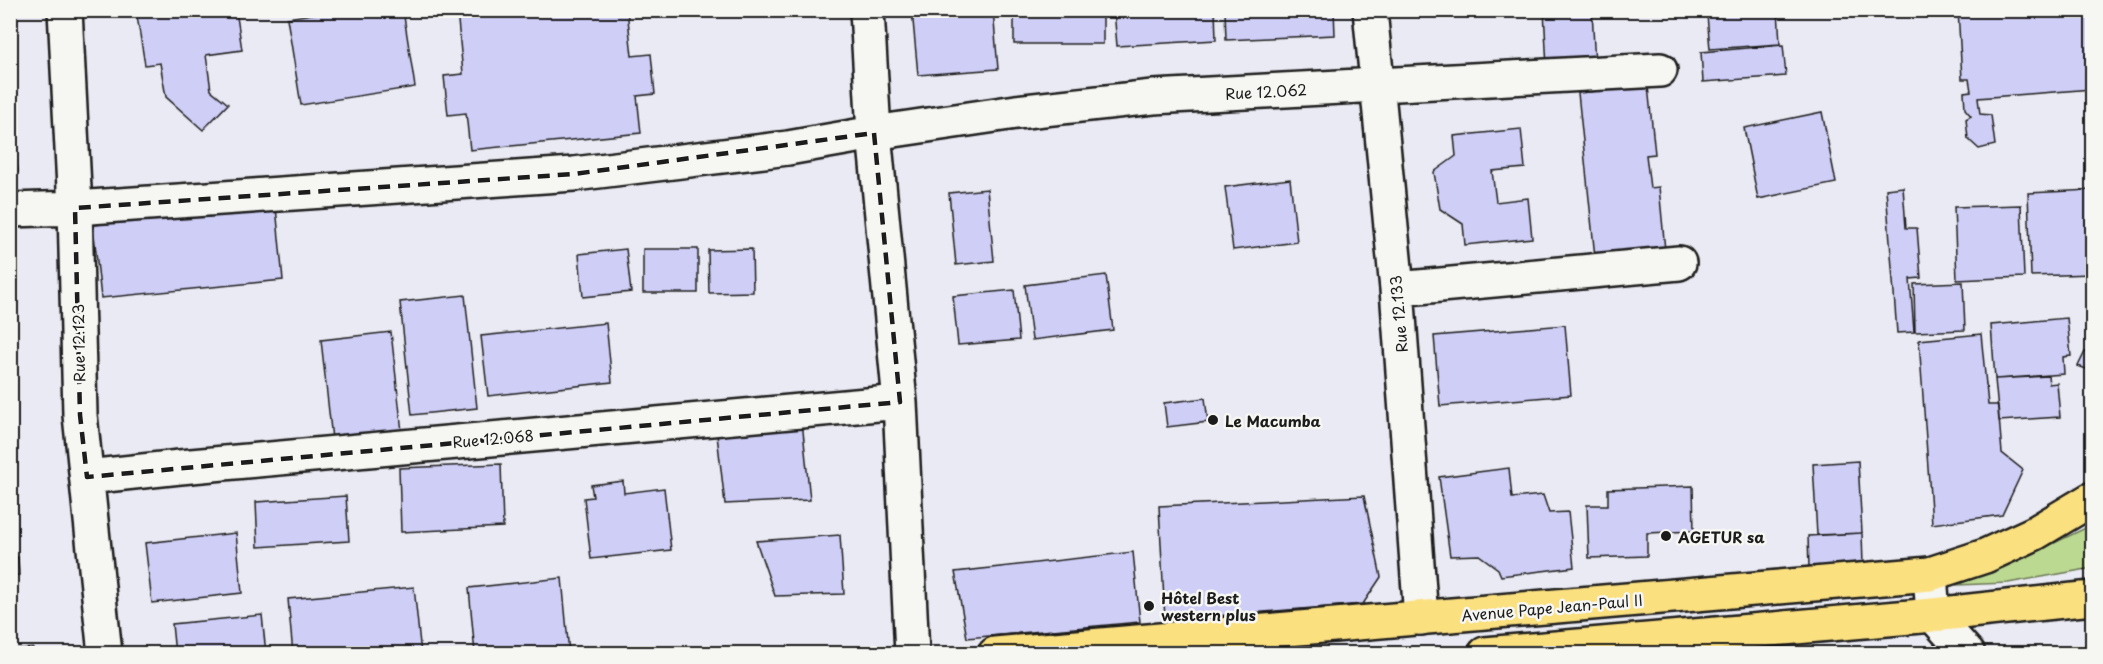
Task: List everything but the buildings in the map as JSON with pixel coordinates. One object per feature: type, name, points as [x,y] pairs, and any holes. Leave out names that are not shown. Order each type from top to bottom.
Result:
[{"type":"main road","name":"Avenue Pape Jean-Paul II","points":[[995,654],[1930,574],[1985,556],[2035,533],[2092,499]]},
{"type":"main road","points":[[1485,654],[1933,615],[2092,598]]},
{"type":"street","name":"Rue 12.123","points":[[65,10],[75,208],[80,415],[105,654]]},
{"type":"street","points":[[867,10],[874,133],[900,402],[912,654]]},
{"type":"street","name":"Rue 12.133","points":[[1370,10],[1396,290],[1421,618]]},
{"type":"street","name":"Rue 12.062","points":[[10,210],[75,208],[574,174],[788,148],[1017,112],[1153,97],[1660,70]]},
{"type":"street","points":[[1396,290],[1679,262]]},
{"type":"street","name":"Rue 12.068","points":[[87,477],[900,402]]},
{"type":"street","points":[[1930,574],[1933,615],[1968,654]]},
{"type":"highlighted area","points":[[874,133],[900,402],[87,477],[80,415],[75,208],[574,174]]},
{"type":"green space","points":[[2092,525],[2092,568],[2008,583],[1956,585],[2025,557]]},
{"type":"place","name":"Le Macumba","points":[[1213,420]]},
{"type":"place","name":"AGETUR sa","points":[[1666,536]]},
{"type":"place","name":"Hôtel Best western plus","points":[[1149,606]]}]
